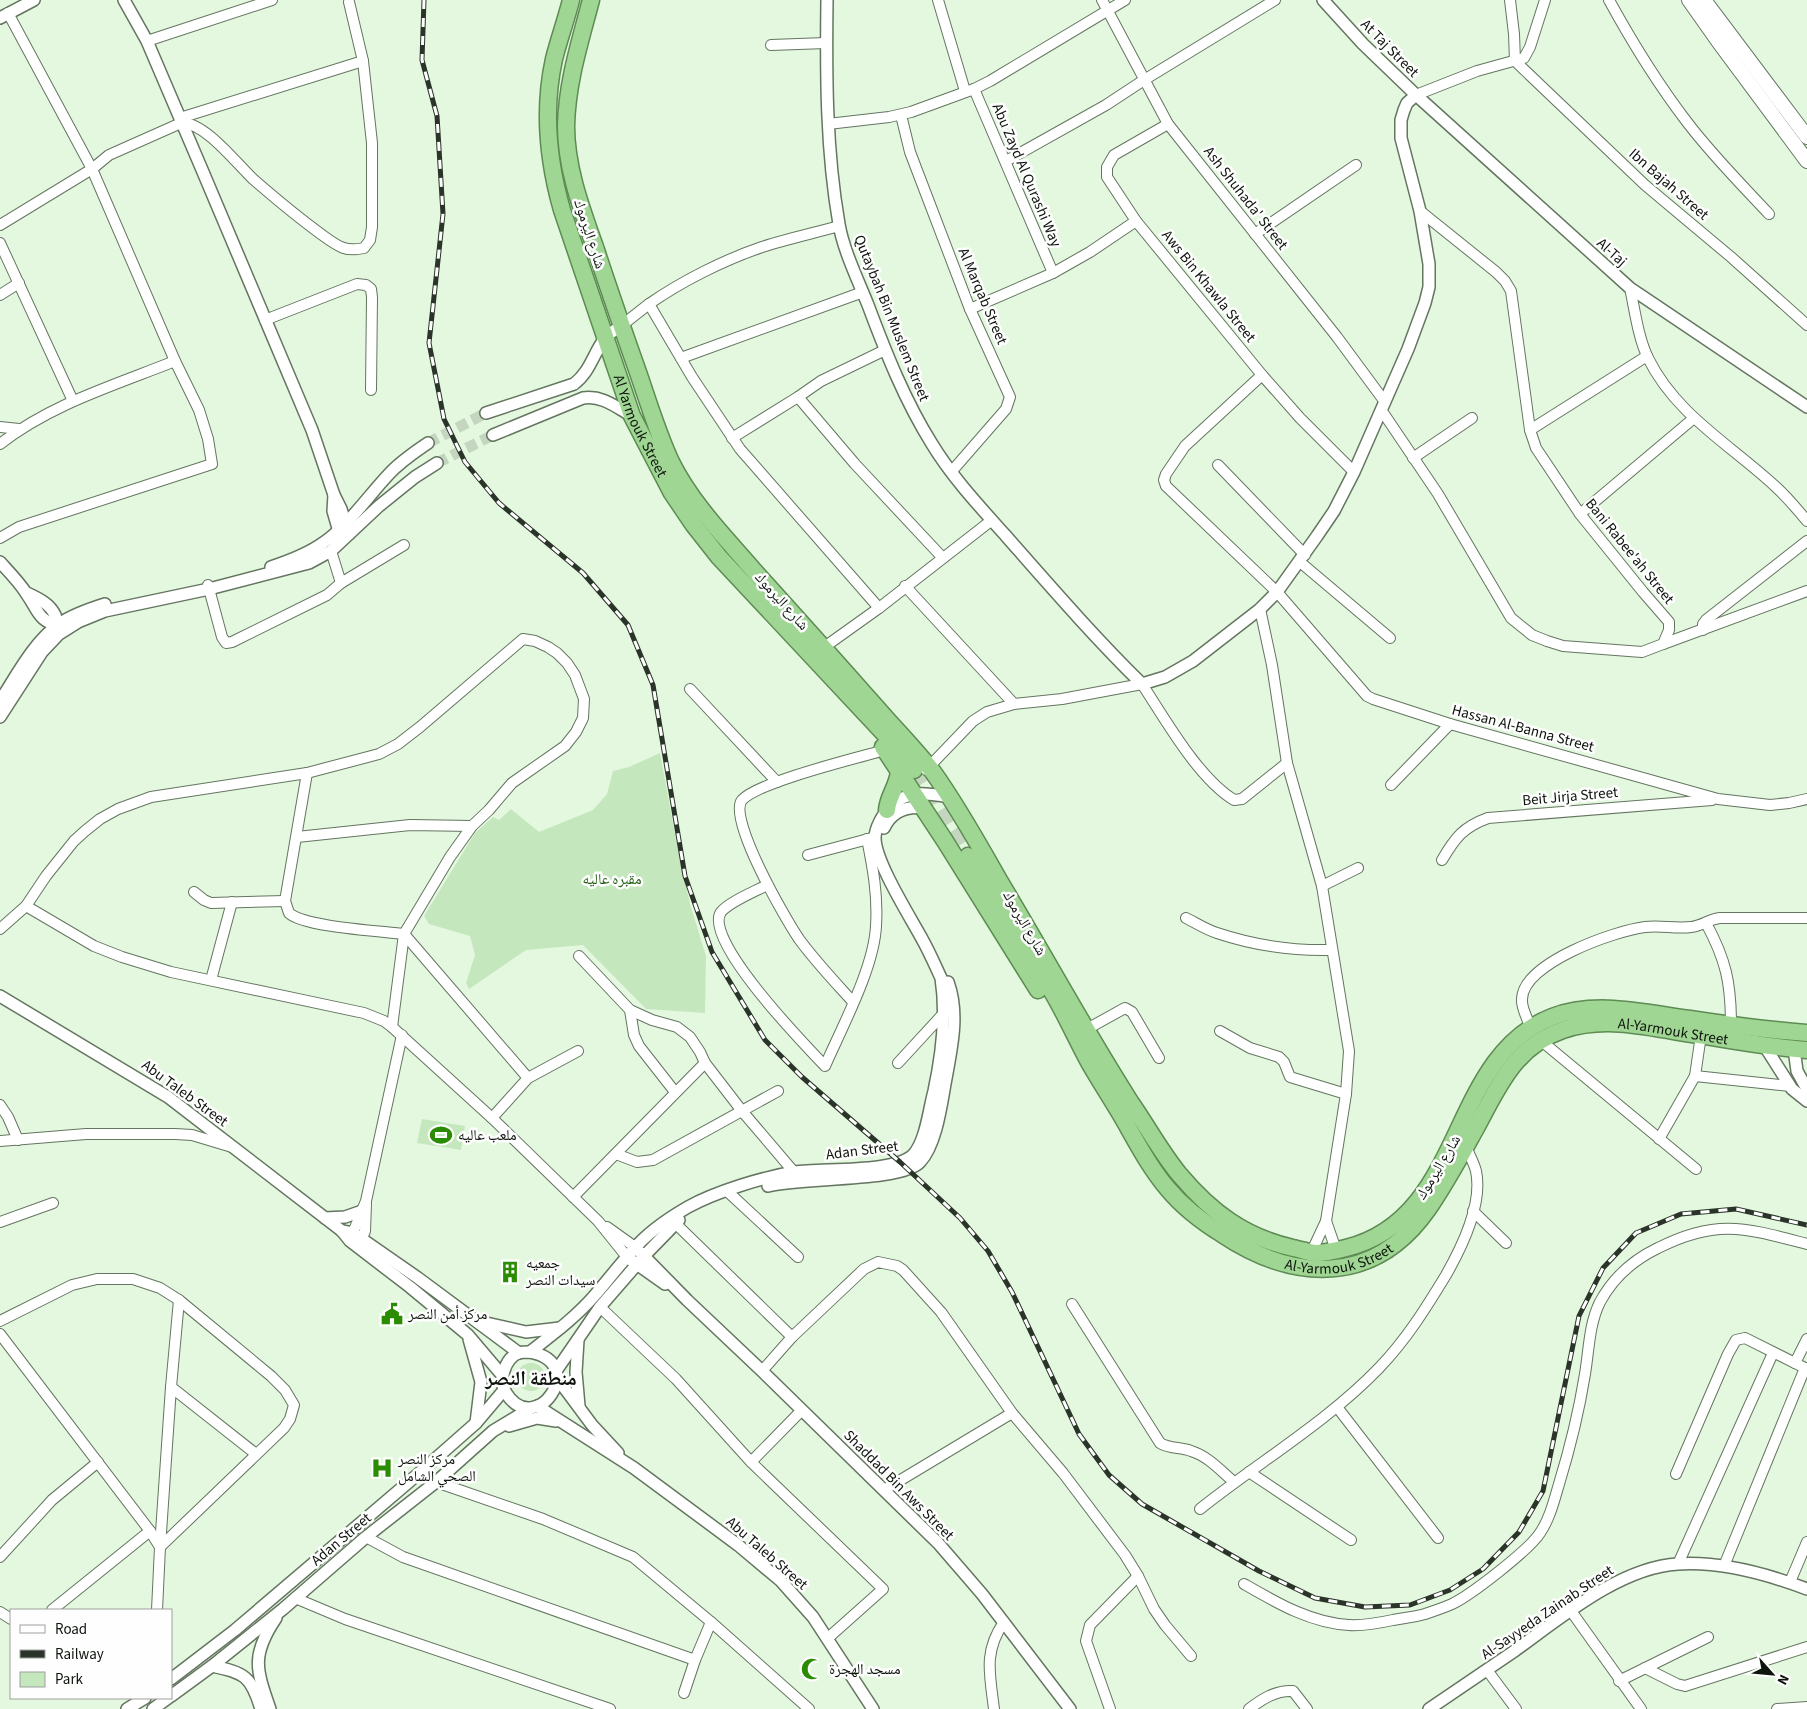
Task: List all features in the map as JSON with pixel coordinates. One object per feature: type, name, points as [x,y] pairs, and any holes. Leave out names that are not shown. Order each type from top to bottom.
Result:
[{"type":"highway","name":"Al Yarmouk Street","points":[[571,0],[554,60],[549,94],[548,126],[550,157],[562,210],[632,416],[672,493],[693,524],[719,557],[894,744],[912,772]]},
{"type":"highway","name":"شارع اليرموك","points":[[591,0],[571,73],[566,130],[569,157],[575,187],[621,326],[671,461],[701,510],[823,648],[912,772],[950,797],[1116,1078],[1177,1172],[1207,1204],[1230,1223],[1257,1237],[1279,1245],[1311,1252],[1336,1250],[1361,1244],[1374,1238],[1396,1224],[1423,1194],[1441,1167],[1478,1092],[1494,1065],[1514,1041],[1535,1034],[1553,1017],[1596,1009],[1613,1009],[1807,1033]]},
{"type":"highway","points":[[719,557],[727,575],[885,750],[912,772],[914,793],[1052,1012],[1090,1064]]},
{"type":"highway","points":[[887,810],[888,801],[898,779],[912,772]]},
{"type":"highway","points":[[945,841],[954,832],[970,829]]},
{"type":"highway","name":"Al-Yarmouk Street","points":[[968,856],[1043,976],[1090,1064],[1161,1181],[1180,1203],[1202,1221],[1235,1243],[1286,1265],[1301,1268],[1330,1269],[1354,1264],[1383,1252],[1408,1234],[1443,1188],[1506,1073],[1527,1049],[1535,1034],[1599,1023],[1618,1023],[1801,1050]]},
{"type":"main road","points":[[1689,0],[1807,161]]},
{"type":"main road","points":[[1704,0],[1807,137]]},
{"type":"street","points":[[0,538],[20,527],[212,464],[208,439],[199,410],[174,361],[92,169],[4,16],[34,0]]},
{"type":"street","points":[[124,0],[147,41],[312,430],[334,495],[341,509],[344,531]]},
{"type":"street","points":[[147,41],[272,0]]},
{"type":"street","name":"Qutaybah Bin Muslem Street","points":[[827,0],[828,124],[839,226],[885,350],[917,420],[933,447],[992,520],[1142,684]]},
{"type":"street","name":"Abu Zayd Al Qurashi Way","points":[[938,0],[970,90],[1006,161],[1053,273]]},
{"type":"street","name":"Ash Shuhada' Street","points":[[1102,0],[1168,124],[1336,337],[1384,406]]},
{"type":"street","points":[[828,124],[901,115],[970,90],[990,81],[1125,0]]},
{"type":"street","points":[[1006,161],[1106,106],[1144,80],[1275,0]]},
{"type":"street","name":"At Taj Street","points":[[1323,0],[1363,44],[1416,95]]},
{"type":"street","points":[[1510,0],[1514,34],[1514,61]]},
{"type":"street","points":[[912,772],[978,717],[1014,704],[1071,697],[1142,684],[1165,677],[1193,661],[1260,609],[1277,592],[1334,511],[1354,472],[1408,349],[1425,303],[1429,287],[1429,264],[1420,211],[1402,138],[1401,120],[1404,110],[1408,102],[1416,95],[1477,71],[1524,58],[1530,48],[1545,0]]},
{"type":"street","points":[[1609,0],[1643,59],[1688,124],[1769,214]]},
{"type":"street","points":[[180,121],[193,125],[209,136],[251,178],[337,246],[352,251],[364,248],[370,240],[372,217],[372,143],[364,61],[349,2]]},
{"type":"street","points":[[771,45],[826,42]]},
{"type":"street","points":[[0,225],[92,169],[109,155],[180,121],[364,61]]},
{"type":"street","name":"Ibn Bajah Street","points":[[1514,61],[1645,185],[1731,256],[1807,325]]},
{"type":"street","name":"Al-Taj","points":[[1416,95],[1630,288],[1807,407]]},
{"type":"street","name":"Al Marqab Street","points":[[901,115],[910,152],[970,309],[1010,397],[1006,409],[952,471]]},
{"type":"street","name":"Aws Bin Khawla Street","points":[[1168,124],[1114,155],[1107,167],[1107,177],[1136,221],[1262,375],[1300,418],[1354,472]]},
{"type":"street","points":[[1255,234],[1356,165]]},
{"type":"street","name":"Bani Rabee'ah Street","points":[[1420,211],[1496,272],[1509,286],[1530,430],[1536,448],[1580,514],[1668,622],[1669,630],[1663,644]]},
{"type":"street","points":[[970,309],[1053,273],[1090,252],[1136,221]]},
{"type":"street","points":[[486,413],[574,384],[588,370],[606,337],[670,289],[761,247],[839,226]]},
{"type":"street","points":[[0,243],[73,401]]},
{"type":"street","points":[[0,295],[18,284]]},
{"type":"street","points":[[265,320],[357,284],[366,285],[371,289],[372,297],[371,390]]},
{"type":"street","points":[[1630,288],[1647,356],[1675,400],[1776,487],[1807,521]]},
{"type":"street","points":[[681,358],[863,292]]},
{"type":"street","points":[[649,304],[692,377],[732,438],[879,608]]},
{"type":"street","points":[[732,438],[821,381],[885,350]]},
{"type":"street","points":[[1530,430],[1647,356]]},
{"type":"street","points":[[0,444],[19,429],[73,401],[174,361]]},
{"type":"street","name":"Hassan Al-Banna Street","points":[[1262,375],[1185,446],[1170,467],[1164,480],[1169,490],[1277,592],[1367,696],[1450,724],[1718,799],[1770,805],[1807,799]]},
{"type":"street","points":[[493,435],[582,398],[590,397],[606,400],[632,416]]},
{"type":"street","points":[[798,397],[855,464],[942,557]]},
{"type":"street","points":[[1384,406],[1413,458],[1438,494],[1511,618],[1519,626],[1546,641],[1563,646],[1636,652],[1653,649],[1807,591]]},
{"type":"street","points":[[1413,458],[1472,418]]},
{"type":"street","points":[[1580,514],[1694,418]]},
{"type":"street","points":[[0,427],[19,429]]},
{"type":"street","points":[[0,701],[34,648],[61,630],[78,622],[104,611],[290,569],[309,563],[331,551],[344,531],[396,467],[428,443]]},
{"type":"street","points":[[209,587],[287,562],[305,554],[344,531],[437,463]]},
{"type":"street","points":[[1218,465],[1302,558],[1390,638]]},
{"type":"street","points":[[823,648],[879,608],[942,557],[992,520]]},
{"type":"street","points":[[1703,630],[1703,624],[1706,620],[1807,541]]},
{"type":"street","points":[[209,587],[218,624],[224,641],[228,643],[326,595],[341,583],[404,545]]},
{"type":"street","points":[[331,551],[341,583]]},
{"type":"street","points":[[0,562],[27,593],[38,613],[61,630]]},
{"type":"street","points":[[905,586],[1014,704]]},
{"type":"street","points":[[1260,609],[1272,665],[1287,763],[1322,886],[1349,1051],[1346,1094],[1326,1221],[1311,1252]]},
{"type":"street","points":[[0,717],[42,652],[61,630]]},
{"type":"street","points":[[0,929],[26,906],[46,876],[74,841],[100,819],[118,809],[151,797],[307,773],[370,757],[390,749],[448,704],[518,643],[523,640],[535,641],[557,653],[571,668],[584,698],[585,709],[583,718],[576,732],[565,746],[518,777],[472,826],[450,857],[404,934],[392,1027]]},
{"type":"street","points":[[1142,684],[1202,771],[1234,800],[1242,799],[1287,763]]},
{"type":"street","points":[[690,690],[777,782]]},
{"type":"street","points":[[1391,785],[1450,724]]},
{"type":"street","points":[[853,1002],[797,937],[756,864],[746,838],[739,810],[740,804],[748,795],[777,782],[885,750]]},
{"type":"street","points":[[307,773],[285,901],[289,913],[302,920],[404,934],[528,1078]]},
{"type":"street","points":[[767,885],[733,903],[722,912],[718,920],[720,930],[730,952],[766,1002],[824,1066],[853,1002],[871,956],[876,927],[874,838],[877,828],[887,810],[901,798],[914,793],[950,797]]},
{"type":"street","name":"Beit Jirja Street","points":[[1442,860],[1458,835],[1476,822],[1488,818],[1718,799]]},
{"type":"street","points":[[808,855],[874,838],[900,810],[924,808]]},
{"type":"street","points":[[297,837],[410,825],[472,826]]},
{"type":"street","name":"Adan Street","points":[[524,1353],[562,1328],[595,1296],[635,1247],[671,1218],[695,1203],[798,1176],[893,1164],[914,1154],[925,1128],[942,1046],[944,1013],[941,978],[882,862],[874,838]]},
{"type":"street","name":"Adan Street","points":[[798,1176],[834,1180],[902,1172],[914,1168],[925,1156],[930,1146],[943,1096],[954,1030],[954,1007],[950,986],[889,868],[883,852],[874,838]]},
{"type":"street","points":[[1322,886],[1358,868]]},
{"type":"street","points":[[194,892],[211,903],[285,901]]},
{"type":"street","points":[[211,980],[232,902]]},
{"type":"street","name":"Shaddad Bin Aws Street","points":[[26,906],[106,951],[146,965],[364,1013],[384,1021],[392,1027],[492,1118],[598,1221],[635,1247],[641,1260],[687,1300],[762,1371],[938,1543],[1004,1622],[1070,1709]]},
{"type":"street","points":[[1186,918],[1216,933],[1260,943],[1304,950],[1332,950]]},
{"type":"street","points":[[1696,1169],[1535,1034],[1522,1002],[1525,986],[1534,974],[1554,959],[1629,930],[1647,926],[1697,926],[1711,919],[1720,918],[1807,918]]},
{"type":"street","points":[[1706,922],[1717,943],[1728,976],[1731,997],[1731,1025]]},
{"type":"street","points":[[579,956],[630,1010],[652,1020],[677,1027],[696,1044],[705,1063],[742,1111],[798,1176]]},
{"type":"street","name":"Abu Taleb Street","points":[[0,996],[168,1096],[325,1218],[524,1353]]},
{"type":"street","points":[[1087,1029],[1126,1008],[1132,1012],[1159,1058]]},
{"type":"street","points":[[630,1010],[634,1036],[639,1046],[675,1092]]},
{"type":"street","points":[[898,1063],[944,1013]]},
{"type":"street","points":[[1220,1031],[1250,1048],[1279,1057],[1284,1062],[1290,1077],[1346,1094]]},
{"type":"street","points":[[353,1238],[367,1222],[364,1206],[402,1035]]},
{"type":"street","points":[[1659,1139],[1695,1076],[1701,1035]]},
{"type":"street","points":[[1764,1046],[1790,1086],[1807,1101]]},
{"type":"street","points":[[1801,1050],[1797,1070],[1807,1089]]},
{"type":"street","points":[[492,1118],[528,1078],[578,1051]]},
{"type":"street","points":[[573,1198],[705,1063]]},
{"type":"street","points":[[1695,1076],[1790,1086]]},
{"type":"street","points":[[616,1154],[638,1162],[653,1160],[778,1091]]},
{"type":"street","points":[[0,1105],[18,1140]]},
{"type":"street","points":[[0,1141],[86,1134],[184,1134],[234,1148]]},
{"type":"street","points":[[1200,1509],[1336,1407],[1380,1366],[1417,1322],[1458,1253],[1473,1211],[1477,1188],[1476,1174],[1466,1147]]},
{"type":"street","points":[[729,1193],[798,1257]]},
{"type":"street","name":"Adan Street","points":[[556,1374],[600,1307],[674,1223],[696,1209],[729,1193]]},
{"type":"street","points":[[0,1222],[53,1203]]},
{"type":"street","points":[[325,1218],[345,1217],[364,1206]]},
{"type":"street","points":[[1473,1211],[1506,1243]]},
{"type":"street","name":"Shaddad Bin Aws Street","points":[[598,1221],[628,1257],[641,1260]]},
{"type":"street","points":[[1326,1221],[1336,1250]]},
{"type":"street","points":[[674,1223],[792,1337]]},
{"type":"street","points":[[1244,1584],[1291,1610],[1320,1620],[1348,1625],[1376,1623],[1420,1615],[1439,1609],[1462,1598],[1532,1544],[1548,1519],[1575,1422],[1585,1373],[1590,1335],[1595,1317],[1600,1303],[1627,1267],[1636,1259],[1676,1239],[1716,1228],[1757,1231],[1807,1244]]},
{"type":"street","name":"Abu Taleb Street","points":[[353,1238],[468,1335],[502,1375]]},
{"type":"street","points":[[762,1371],[792,1337],[864,1269],[878,1262],[892,1264],[903,1270],[941,1312],[1012,1413],[1063,1473],[1125,1555],[1138,1576],[1154,1609],[1191,1656]]},
{"type":"street","points":[[0,1321],[72,1285],[97,1279],[140,1280],[160,1288],[179,1300],[271,1376],[285,1390],[294,1405],[290,1419],[284,1428],[160,1547]]},
{"type":"street","points":[[157,1609],[170,1387],[179,1300]]},
{"type":"street","points":[[1072,1304],[1160,1443],[1165,1446],[1197,1453],[1234,1482]]},
{"type":"street","points":[[600,1307],[676,1379],[751,1462],[883,1589],[828,1638]]},
{"type":"street","points":[[477,1321],[526,1332],[562,1328]]},
{"type":"street","points":[[0,1334],[150,1531],[160,1547]]},
{"type":"street","points":[[468,1335],[481,1382],[476,1423]]},
{"type":"street","points":[[1676,1474],[1728,1354],[1736,1340],[1744,1338],[1806,1369],[1724,1566]]},
{"type":"street","points":[[578,1339],[576,1372],[579,1408]]},
{"type":"street","points":[[1795,1363],[1807,1339]]},
{"type":"street","points":[[524,1353],[539,1354],[549,1360],[556,1374],[555,1390],[548,1400],[534,1407],[520,1406],[510,1399],[504,1390],[502,1375],[507,1364],[524,1353]]},
{"type":"street","points":[[1678,1564],[1773,1353]]},
{"type":"street","name":"Abu Taleb Street","points":[[556,1374],[596,1430],[634,1468]]},
{"type":"street","points":[[170,1387],[256,1454]]},
{"type":"street","name":"Adan Street","points":[[172,1678],[265,1604],[476,1423],[504,1390]]},
{"type":"street","name":"Adan Street","points":[[172,1696],[212,1666],[366,1537],[436,1482],[493,1431],[534,1407]]},
{"type":"street","name":"Abu Taleb Street","points":[[534,1407],[561,1421],[634,1468],[723,1533],[781,1581],[803,1604],[828,1638],[873,1709]]},
{"type":"street","points":[[1336,1407],[1438,1538]]},
{"type":"street","points":[[751,1462],[802,1410]]},
{"type":"street","points":[[884,1490],[1012,1413]]},
{"type":"street","points":[[493,1431],[537,1418],[561,1421]]},
{"type":"street","points":[[0,1557],[52,1500],[98,1462]]},
{"type":"street","points":[[1249,1472],[1351,1540]]},
{"type":"street","points":[[436,1482],[543,1519],[628,1554],[711,1622],[809,1709]]},
{"type":"street","points":[[53,1609],[150,1531]]},
{"type":"street","points":[[366,1537],[403,1557],[695,1660]]},
{"type":"street","points":[[1790,1582],[1807,1542]]},
{"type":"street","name":"Al-Sayyeda Zainab Street","points":[[1429,1709],[1571,1611],[1624,1578],[1659,1566],[1678,1564],[1724,1566],[1790,1582],[1807,1589]]},
{"type":"street","points":[[1110,1709],[1086,1641],[1086,1636],[1090,1625],[1138,1576]]},
{"type":"street","points":[[295,1598],[345,1619],[582,1704],[610,1709]]},
{"type":"street","points":[[270,1709],[262,1685],[258,1652],[264,1636],[282,1608]]},
{"type":"street","points":[[1571,1611],[1619,1681],[1641,1709]]},
{"type":"street","points":[[684,1694],[695,1660],[711,1622]]},
{"type":"street","points":[[994,1709],[990,1658],[993,1641],[1004,1622]]},
{"type":"street","points":[[1619,1681],[1708,1637]]},
{"type":"street","points":[[1646,1668],[1677,1684],[1685,1686],[1807,1647]]},
{"type":"street","points":[[212,1666],[231,1670],[247,1678],[255,1689],[261,1709]]},
{"type":"street","points":[[1487,1670],[1516,1709]]},
{"type":"street","points":[[1249,1709],[1260,1700],[1284,1690],[1293,1691],[1307,1709]]},
{"type":"street","points":[[126,1709],[143,1699]]},
{"type":"street","name":"Adan Street","points":[[153,1709],[167,1699]]},
{"type":"street","points":[[1777,1709],[1807,1707]]},
{"type":"green space","name":"مقبره عاليه","points":[[660,753],[690,904],[706,956],[705,1013],[646,1009],[583,945],[526,950],[469,989],[466,983],[475,955],[470,936],[429,924],[424,916],[475,833],[493,817],[499,820],[511,809],[539,832],[593,810],[607,794],[613,771],[629,767]]},
{"type":"green space","name":"ملعب عاليه","points":[[422,1119],[465,1126],[461,1150],[417,1143]]},
{"type":"green space","points":[[531,1363],[541,1367],[545,1377],[541,1387],[531,1391],[521,1387],[517,1377],[521,1367]]},
{"type":"tunnel","points":[[428,443],[486,413]]},
{"type":"tunnel","points":[[437,463],[493,435]]},
{"type":"tunnel","points":[[914,770],[968,856]]},
{"type":"railway","points":[[424,0],[422,60],[437,116],[443,214],[429,343],[444,419],[465,462],[499,503],[583,573],[628,625],[653,685],[685,876],[712,952],[765,1040],[802,1077],[900,1162],[960,1218],[988,1251],[1012,1292],[1079,1434],[1109,1475],[1142,1504],[1259,1571],[1315,1598],[1365,1607],[1410,1605],[1450,1590],[1483,1569],[1519,1532],[1543,1491],[1579,1316],[1603,1268],[1636,1233],[1681,1214],[1736,1209],[1807,1225]]},
{"type":"place","name":"ملعب عاليه","points":[[441,1135]]},
{"type":"place","name":"جمعيه سيدات النصر","points":[[510,1272]]},
{"type":"place","name":"مركز أمن النصر","points":[[392,1314]]},
{"type":"place","name":"مركز النصر الصحي الشامل","points":[[382,1468]]},
{"type":"place","name":"مسجد الهجرة","points":[[812,1669]]},
{"type":"district","name":"منطقة النصر","points":[[531,1378]]}]
